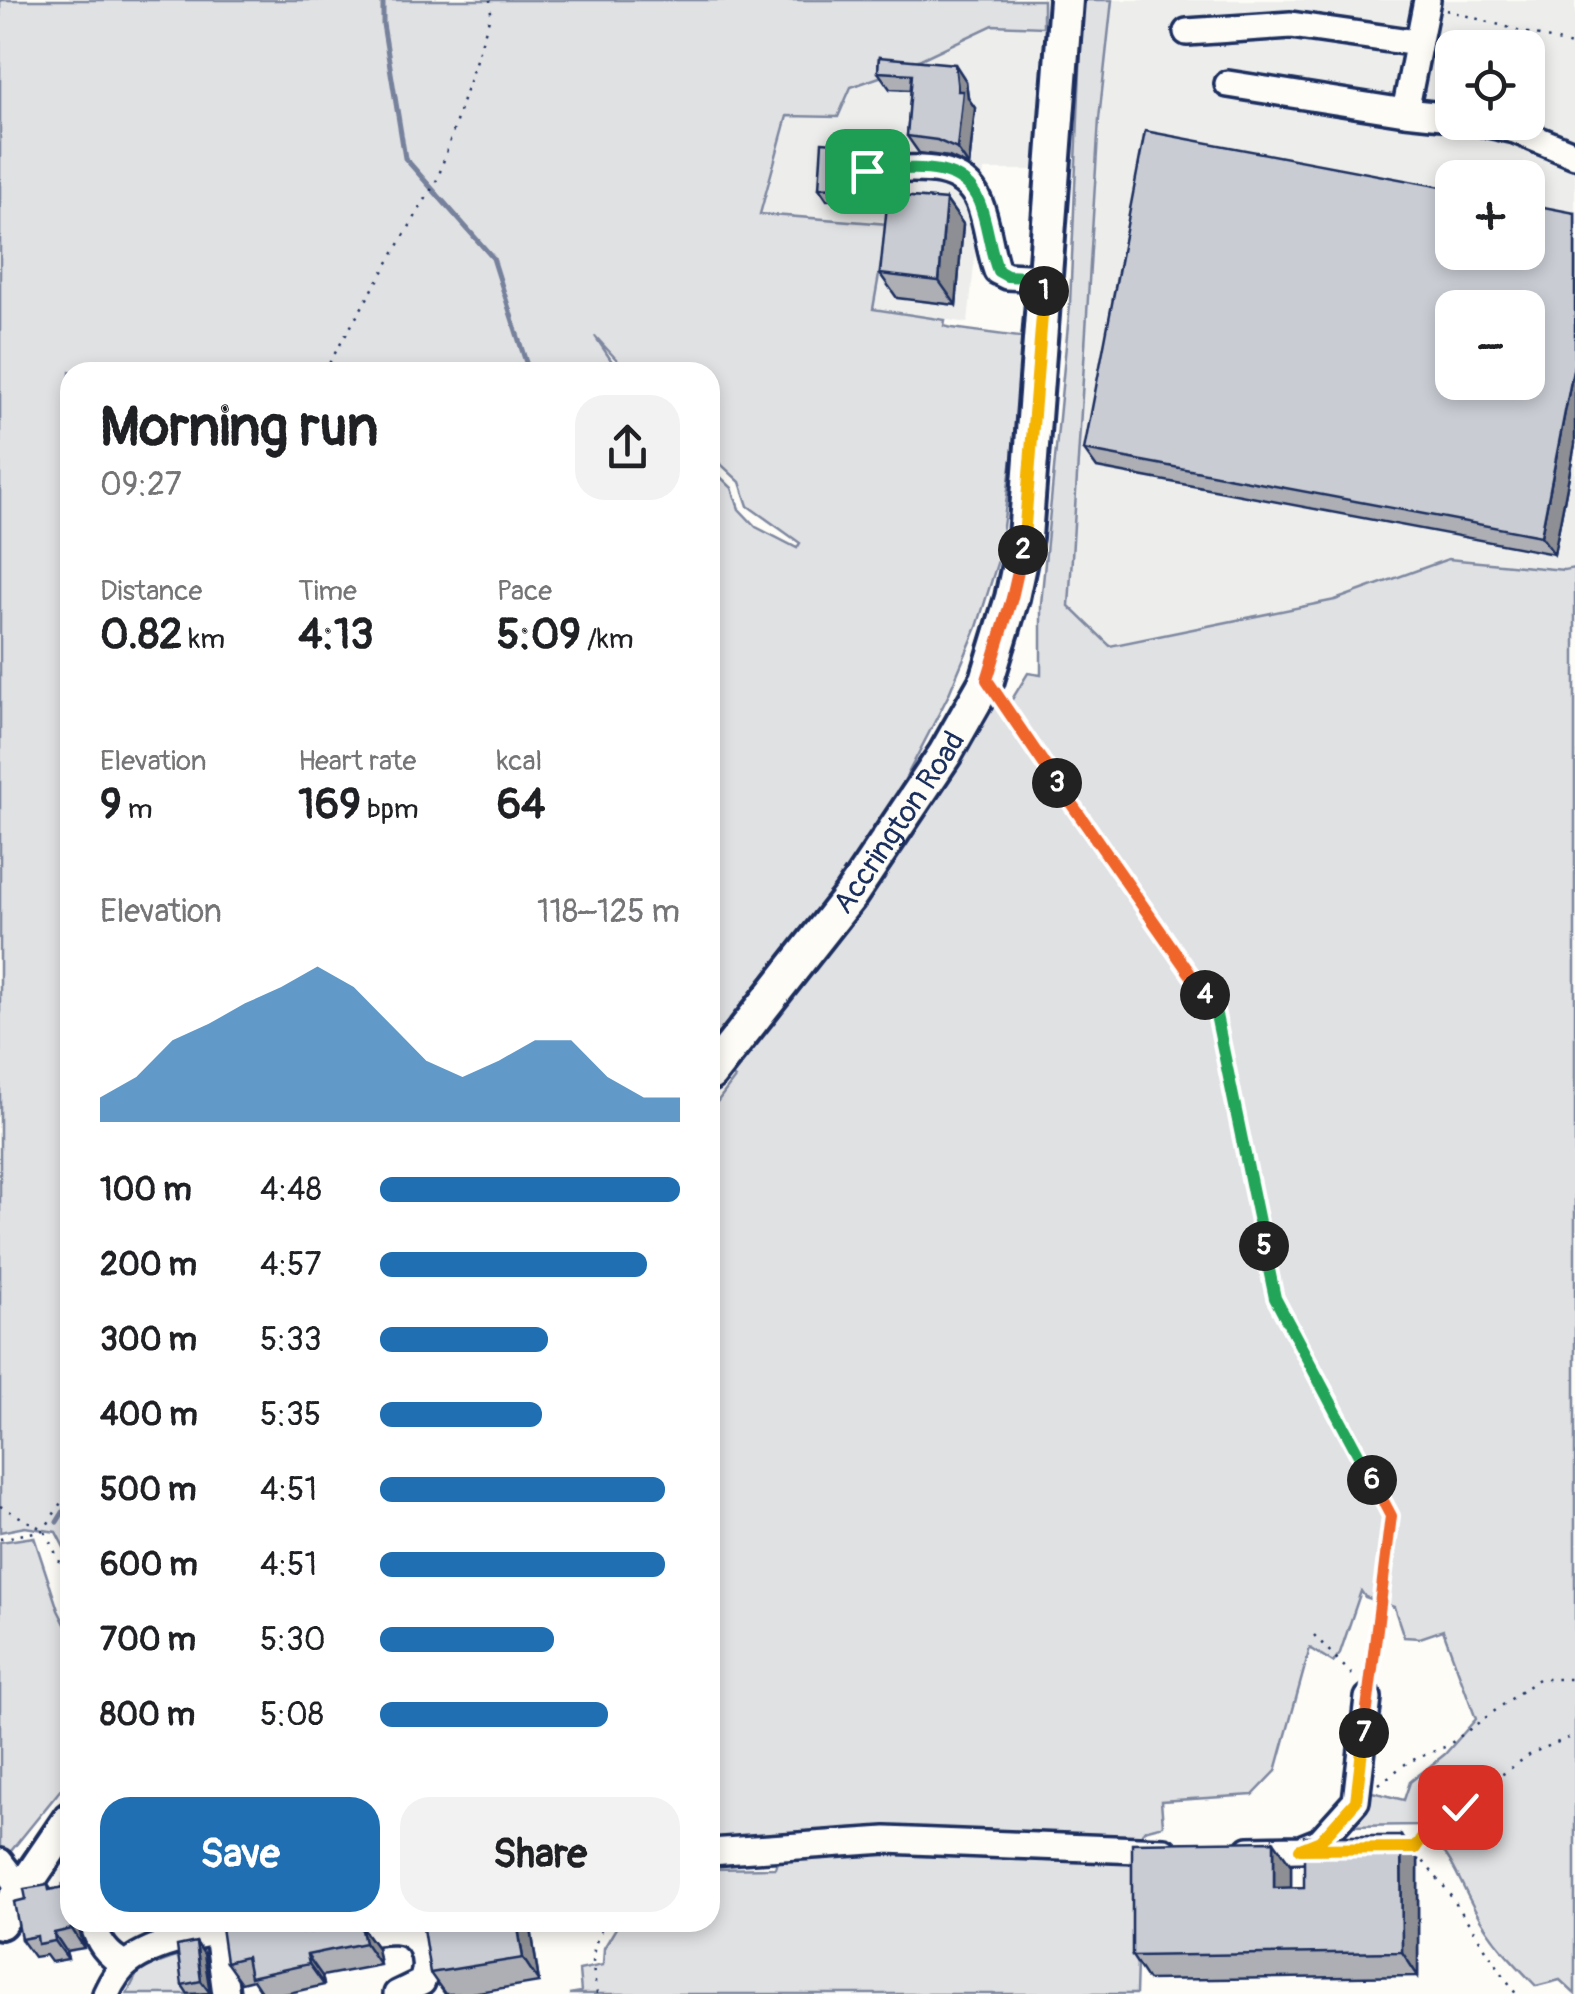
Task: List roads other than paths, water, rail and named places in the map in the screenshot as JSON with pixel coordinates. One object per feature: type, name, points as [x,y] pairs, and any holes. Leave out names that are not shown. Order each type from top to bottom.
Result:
[{"type":"main road","name":"Accrington Road","points":[[720,1061],[850,896],[945,754],[987,680],[1012,598],[1025,537],[1066,0]]},
{"type":"main road","points":[[0,1922],[60,1834]]},
{"type":"street","points":[[1404,112],[1416,50],[1436,5]]},
{"type":"street","points":[[1187,32],[1291,24],[1416,50]]},
{"type":"street","points":[[1228,84],[1435,115]]},
{"type":"street","points":[[1539,140],[1575,155]]},
{"type":"street","points":[[867,171],[940,170],[966,182],[979,201],[998,271],[1007,276],[1045,278]]},
{"type":"street","points":[[1220,1850],[1300,1849],[1320,1841],[1356,1801],[1368,1698]]},
{"type":"street","points":[[720,1851],[886,1840],[1180,1850]]},
{"type":"street","points":[[0,1862],[20,1888]]},
{"type":"street","points":[[96,1932],[112,1958],[125,1964]]},
{"type":"street","points":[[106,1994],[125,1964],[140,1955],[223,1932]]},
{"type":"street","points":[[332,1932],[340,1938],[389,1932]]},
{"type":"street","points":[[397,1994],[422,1982],[426,1970],[416,1936],[409,1932]]},
{"type":"street","points":[[218,1933],[226,1994]]},
{"type":"waterway","points":[[383,0],[383,24],[405,158],[493,258],[526,362]]},
{"type":"waterway","points":[[57,1522],[60,1517]]}]
